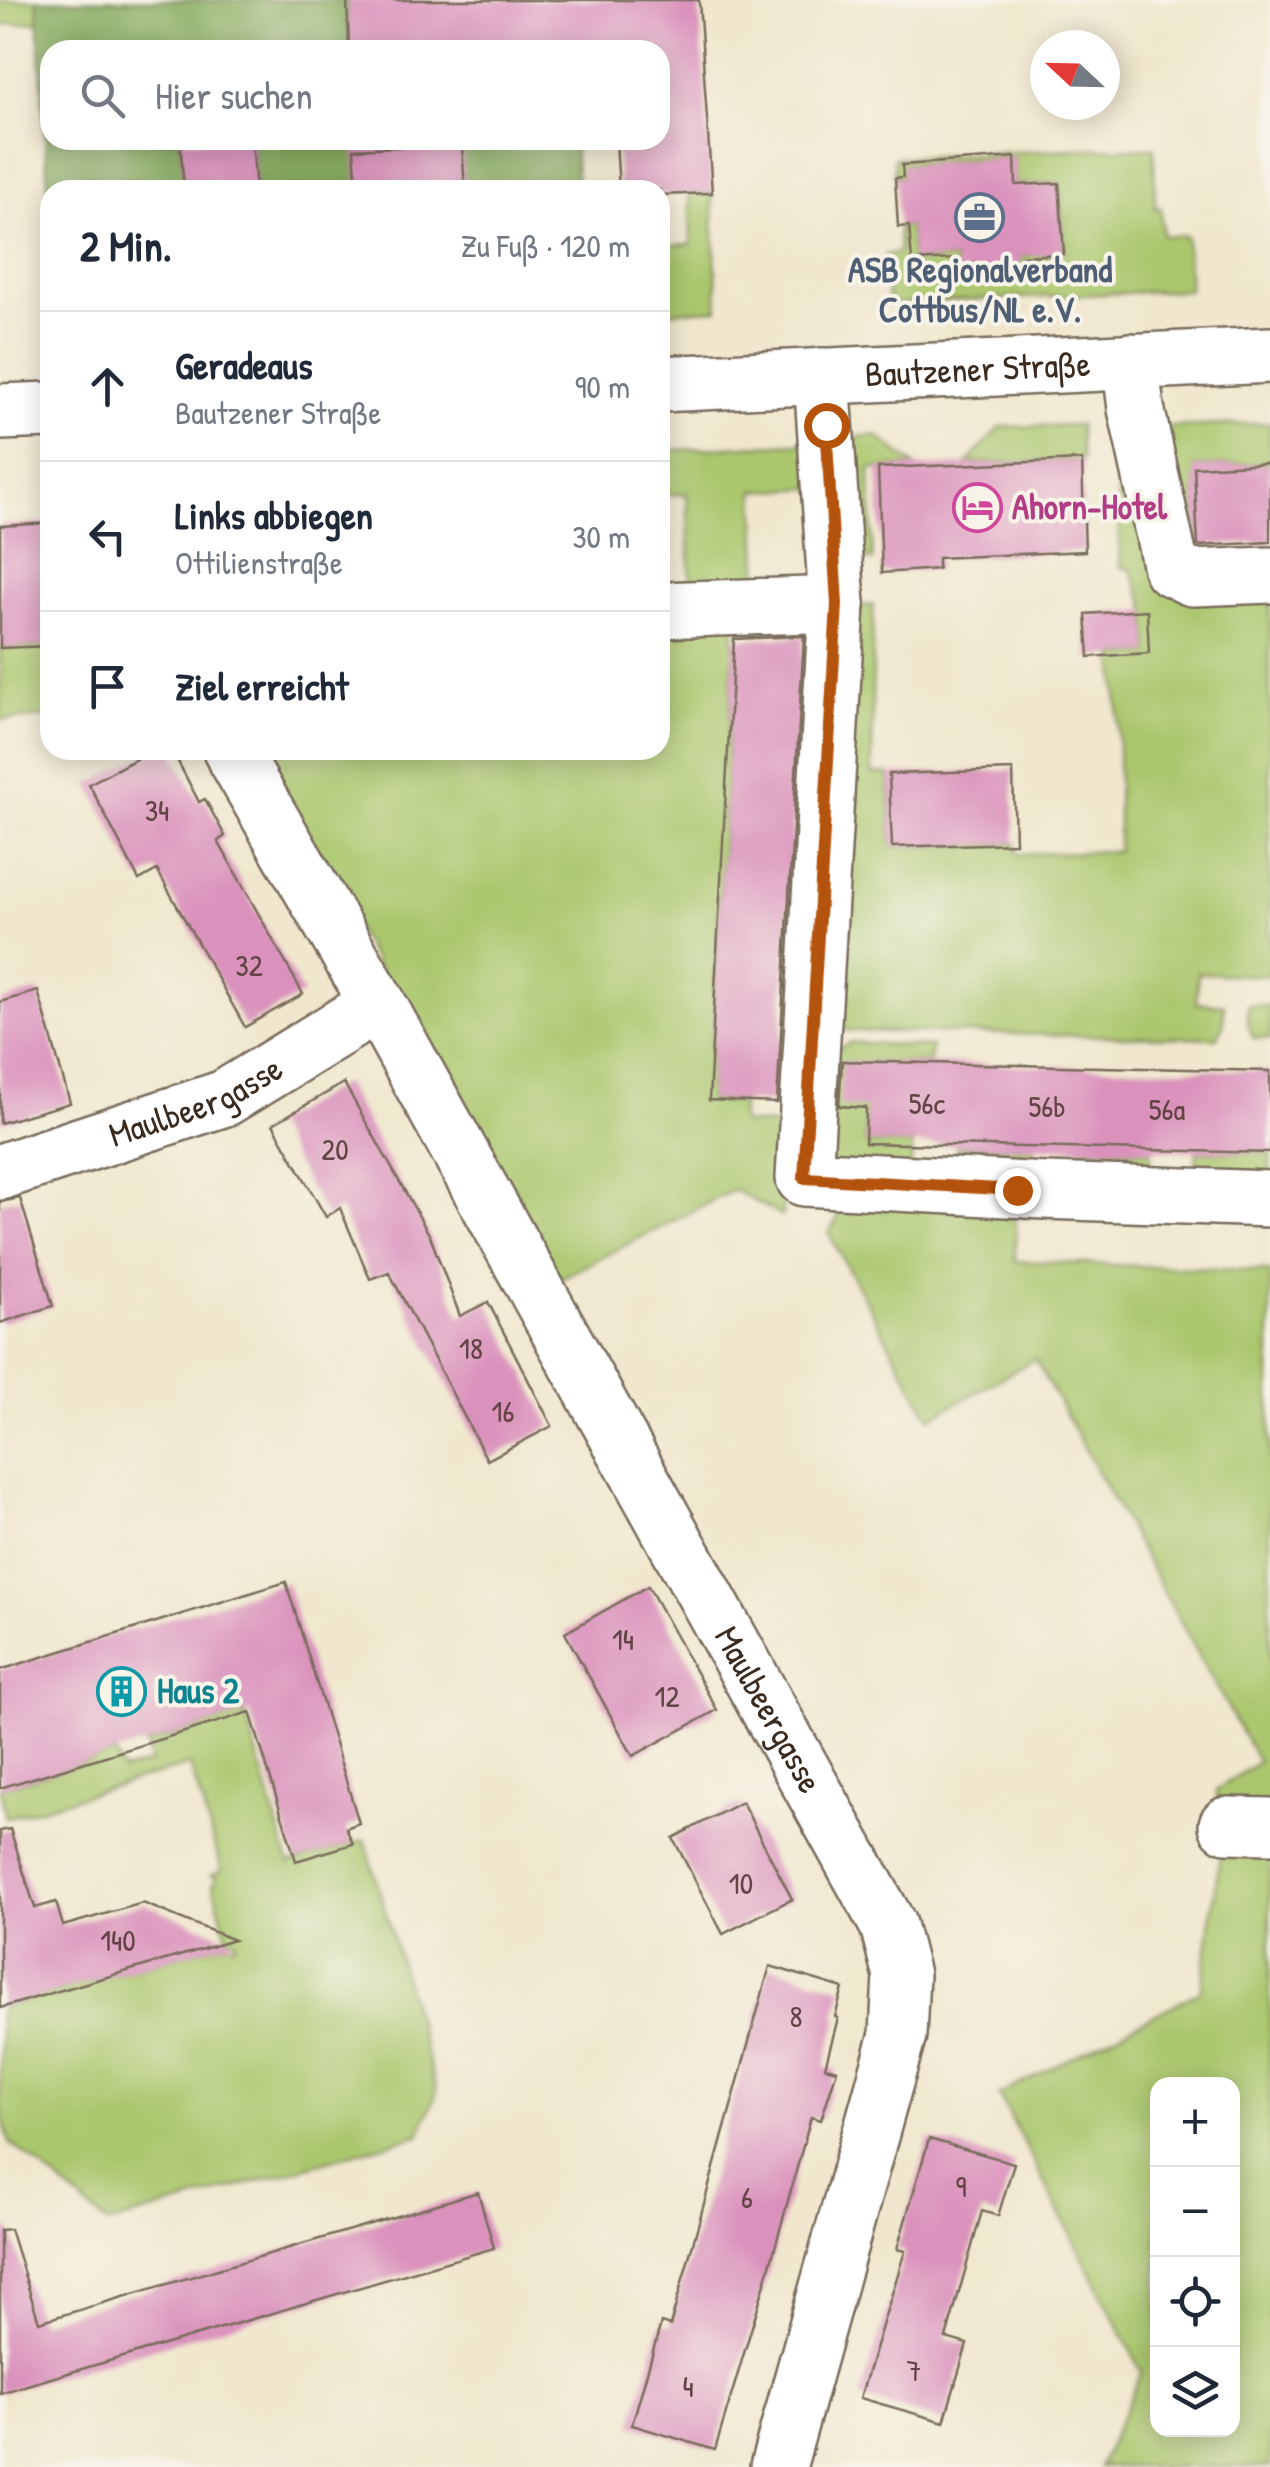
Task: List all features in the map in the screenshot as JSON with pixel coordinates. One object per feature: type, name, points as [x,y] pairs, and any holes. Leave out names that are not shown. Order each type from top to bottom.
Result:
[{"type":"street","name":"Bautzener Straße","points":[[670,384],[1270,355]]},
{"type":"street","name":"Bautzener Straße","points":[[1130,362],[1136,408],[1171,568],[1192,578],[1270,575]]},
{"type":"street","name":"Bautzener Straße","points":[[822,376],[837,604],[804,1178],[1270,1199]]},
{"type":"street","points":[[0,412],[40,410]]},
{"type":"street","points":[[670,610],[837,604]]},
{"type":"street","name":"Maulbeergasse","points":[[236,760],[378,1004],[888,1925],[900,1975],[898,2035],[778,2467]]},
{"type":"street","name":"Maulbeergasse","points":[[0,1172],[225,1098],[378,1004]]},
{"type":"green space","points":[[0,0],[37,0],[38,22],[0,25]]},
{"type":"green space","points":[[37,0],[347,0],[349,40],[40,40],[40,52]]},
{"type":"green space","points":[[1154,148],[1155,208],[1161,208],[1163,236],[1186,236],[1189,290],[888,304],[885,255],[899,253],[898,227],[909,226],[912,261],[955,259],[956,273],[1020,268],[1021,256],[1064,253],[1059,183],[1016,185],[1014,157],[903,165],[903,177],[895,178],[894,158]]},
{"type":"green space","points":[[46,150],[181,150],[183,180],[47,180]]},
{"type":"green space","points":[[253,150],[355,150],[357,180],[255,180]]},
{"type":"green space","points":[[462,150],[575,150],[576,180],[464,180]]},
{"type":"green space","points":[[712,193],[718,309],[670,311],[670,245],[691,244],[689,194]]},
{"type":"green space","points":[[1270,423],[1270,463],[1195,467],[1197,563],[1154,428]]},
{"type":"green space","points":[[1079,425],[1082,460],[967,464],[1000,427]]},
{"type":"green space","points":[[1116,429],[1156,581],[1270,590],[1270,976],[1198,973],[1196,1003],[1224,1005],[1223,1027],[1217,1038],[850,1031],[828,1021],[855,606],[873,605],[872,774],[889,774],[892,847],[1015,843],[1018,854],[1118,851],[1114,656],[1149,653],[1147,610],[1132,570],[1120,566]]},
{"type":"green space","points":[[875,435],[916,466],[870,469],[873,560],[852,554],[849,438]]},
{"type":"green space","points":[[813,442],[813,488],[755,491],[759,593],[691,596],[687,494],[670,495],[670,450]]},
{"type":"green space","points":[[735,619],[709,1100],[741,1102],[741,1123],[788,1126],[782,1216],[734,1190],[559,1279],[258,760],[670,760],[670,622]]},
{"type":"green space","points":[[40,646],[40,718],[0,720],[0,648]]},
{"type":"green space","points":[[1270,1003],[1270,1039],[1253,1038],[1247,1024],[1248,1005]]},
{"type":"green space","points":[[852,1042],[931,1047],[930,1063],[868,1062],[865,1143],[912,1144],[911,1174],[830,1170],[826,1053]]},
{"type":"green space","points":[[957,1146],[1033,1147],[1033,1177],[956,1163]]},
{"type":"green space","points":[[1081,1148],[1151,1150],[1150,1181],[1080,1167]]},
{"type":"green space","points":[[1197,1151],[1270,1153],[1270,1185],[1196,1170]]},
{"type":"green space","points":[[848,1197],[1003,1208],[1016,1223],[1015,1261],[1270,1271],[1270,1817],[1217,1816],[1217,1790],[1258,1762],[1035,1359],[930,1418],[829,1234]]},
{"type":"green space","points":[[245,1713],[289,1863],[365,1840],[437,2092],[419,2135],[108,2224],[10,2144],[0,2107],[0,2008],[225,1942],[234,1946],[236,1941],[227,1937],[213,1885],[216,1878],[211,1875],[222,1870],[190,1765],[6,1818],[0,1788],[115,1753],[122,1771],[151,1763],[146,1744]]},
{"type":"green space","points":[[1222,1840],[1270,1840],[1270,2467],[1099,2467],[1142,2372],[999,2095],[1201,1991]]},
{"type":"building","points":[[347,0],[699,0],[712,193],[670,195],[670,180],[618,180],[617,150],[670,150],[670,40],[349,40]]},
{"type":"building","points":[[181,150],[253,150],[255,180],[183,180]]},
{"type":"building","points":[[354,150],[462,150],[464,180],[356,180]]},
{"type":"building","name":"ASB Regionalverband Cottbus/NL e.V.","points":[[1015,157],[1016,185],[1059,183],[1064,254],[1021,256],[1021,268],[955,273],[955,259],[912,261],[909,226],[898,227],[895,178],[903,177],[902,165]]},
{"type":"building","name":"Ahorn-Hotel","points":[[1082,460],[1085,551],[938,558],[938,569],[882,573],[878,468]]},
{"type":"building","points":[[1270,463],[1270,542],[1198,546],[1194,467]]},
{"type":"building","points":[[40,524],[40,646],[0,648],[0,526]]},
{"type":"building","points":[[1147,610],[1149,653],[1089,657],[1086,614]]},
{"type":"building","points":[[804,636],[777,1103],[709,1100],[734,639]]},
{"type":"building","points":[[134,760],[177,760],[199,802],[205,799],[225,836],[218,841],[303,994],[245,1027],[157,870],[139,880],[89,784]]},
{"type":"building","points":[[1013,770],[1015,843],[892,847],[889,774]]},
{"type":"building","points":[[38,991],[70,1103],[0,1123],[0,1002]]},
{"type":"building","points":[[842,1061],[1270,1071],[1270,1153],[865,1143],[866,1108],[839,1106]]},
{"type":"building","points":[[344,1083],[430,1236],[460,1316],[488,1302],[552,1426],[487,1460],[389,1272],[370,1279],[340,1208],[326,1217],[273,1124]]},
{"type":"building","points":[[20,1198],[53,1306],[0,1323],[0,1202]]},
{"type":"building","points":[[286,1582],[359,1823],[346,1828],[353,1844],[296,1861],[250,1712],[0,1788],[0,1670]]},
{"type":"building","points":[[648,1586],[717,1710],[633,1756],[565,1633]]},
{"type":"building","points":[[742,1802],[792,1899],[723,1934],[673,1838]]},
{"type":"building","points":[[10,1829],[35,1908],[56,1902],[63,1926],[143,1903],[234,1940],[0,2008],[0,1831]]},
{"type":"building","points":[[770,1966],[843,1988],[825,2067],[837,2070],[821,2120],[811,2117],[715,2450],[632,2425],[661,2323],[670,2326]]},
{"type":"building","points":[[929,2139],[1014,2163],[998,2216],[982,2211],[946,2338],[967,2344],[944,2422],[860,2398],[905,2251],[897,2249]]},
{"type":"building","points":[[478,2192],[494,2248],[0,2393],[0,2230],[10,2229],[39,2322]]},
{"type":"place","name":"ASB Regionalverband Cottbus/NL e.V.","points":[[980,218]]},
{"type":"place","name":"Ahorn-Hotel","points":[[977,507]]},
{"type":"place","name":"Haus 2","points":[[122,1691]]},
{"type":"route","points":[[826,425],[837,604],[804,1178],[1017,1190]]}]
